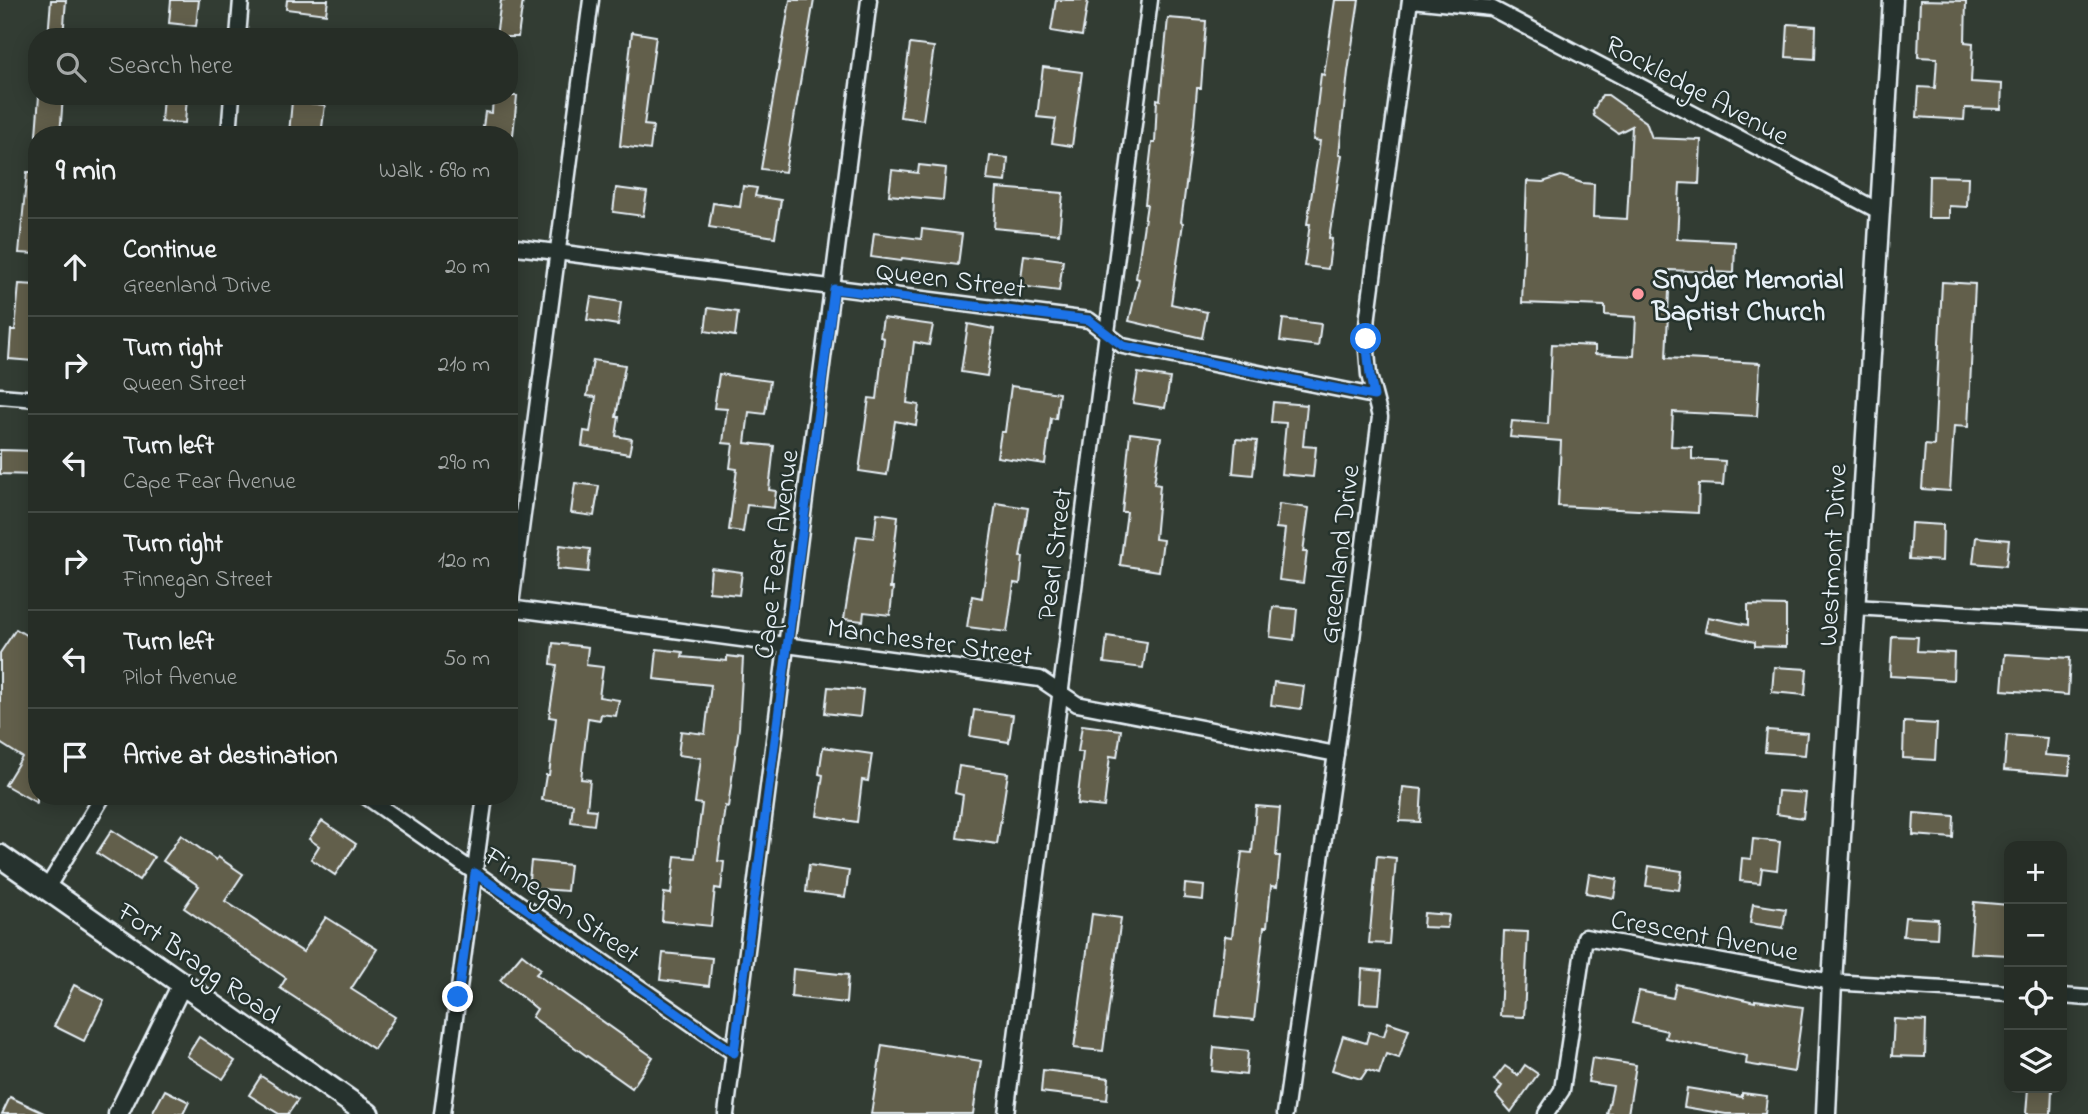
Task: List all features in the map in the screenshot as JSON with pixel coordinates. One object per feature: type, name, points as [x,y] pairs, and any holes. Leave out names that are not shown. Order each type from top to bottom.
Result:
[{"type":"main road","name":"Fort Bragg Road","points":[[0,856],[368,1114]]},
{"type":"street","points":[[239,28],[241,0]]},
{"type":"street","points":[[518,552],[591,0]]},
{"type":"street","name":"Cape Fear Avenue","points":[[726,1114],[869,0]]},
{"type":"street","name":"Pearl Street","points":[[1006,1114],[1150,0]]},
{"type":"street","name":"Rockledge Avenue","points":[[1411,0],[1491,8],[1879,211]]},
{"type":"street","name":"Greenland Drive","points":[[1289,1112],[1380,417],[1370,375],[1366,339],[1411,0]]},
{"type":"street","name":"Westmont Drive","points":[[1826,1114],[1854,607],[1893,0]]},
{"type":"street","points":[[230,126],[231,105]]},
{"type":"street","name":"Queen Street","points":[[518,247],[1089,320],[1123,346],[1374,396]]},
{"type":"street","points":[[0,396],[28,398]]},
{"type":"street","points":[[1854,607],[2088,621]]},
{"type":"street","name":"Manchester Street","points":[[518,613],[1040,679],[1077,704],[1336,754]]},
{"type":"street","points":[[47,888],[98,805]]},
{"type":"street","name":"Finnegan Street","points":[[378,805],[734,1053]]},
{"type":"street","points":[[442,1114],[484,805]]},
{"type":"street","name":"Crescent Avenue","points":[[1546,1114],[1562,1090],[1585,937],[1832,982]]},
{"type":"street","points":[[1832,982],[2004,993]]},
{"type":"street","points":[[118,1114],[182,984]]},
{"type":"street","points":[[2067,996],[2088,998]]},
{"type":"building","points":[[51,0],[66,0],[64,28],[49,28]]},
{"type":"building","points":[[171,0],[199,0],[196,26],[169,23]]},
{"type":"building","points":[[287,0],[328,0],[326,14],[286,9]]},
{"type":"building","points":[[501,0],[523,0],[518,37],[518,28],[497,28]]},
{"type":"building","points":[[790,0],[814,0],[785,172],[761,169]]},
{"type":"building","points":[[1056,0],[1088,0],[1082,36],[1051,31]]},
{"type":"building","points":[[1335,0],[1359,0],[1348,72],[1339,154],[1342,155],[1329,238],[1332,239],[1328,269],[1304,266],[1310,224],[1307,224],[1320,141],[1313,140],[1321,74],[1324,75]]},
{"type":"building","points":[[1920,0],[1966,1],[1965,42],[1973,43],[1971,82],[2002,84],[2001,109],[1965,108],[1964,120],[1917,117],[1919,87],[1935,88],[1937,58],[1918,57]]},
{"type":"building","points":[[1168,18],[1206,21],[1201,88],[1197,88],[1183,223],[1171,304],[1207,312],[1202,338],[1129,321],[1139,279],[1136,278],[1147,204],[1152,143],[1155,143],[1157,99],[1160,100]]},
{"type":"building","points":[[1788,24],[1816,26],[1815,59],[1786,57]]},
{"type":"building","points":[[632,32],[656,36],[644,125],[653,126],[650,150],[620,146]]},
{"type":"building","points":[[910,44],[934,47],[923,120],[900,117]]},
{"type":"building","points":[[1043,67],[1082,72],[1072,146],[1052,143],[1056,119],[1037,117]]},
{"type":"building","name":"Snyder Memorial Baptist Church","points":[[1602,95],[1608,95],[1646,122],[1652,138],[1701,140],[1699,184],[1680,183],[1677,239],[1735,242],[1734,273],[1670,270],[1666,358],[1760,363],[1757,416],[1673,412],[1671,446],[1692,447],[1692,459],[1725,461],[1723,485],[1699,484],[1698,513],[1558,506],[1561,441],[1510,437],[1512,421],[1548,424],[1552,344],[1595,346],[1595,354],[1634,356],[1636,317],[1605,315],[1605,306],[1522,303],[1527,181],[1543,182],[1561,176],[1594,184],[1593,217],[1627,219],[1632,126],[1618,133],[1594,116],[1593,111]]},
{"type":"building","points":[[38,105],[62,105],[61,126],[37,126]]},
{"type":"building","points":[[162,105],[186,105],[185,123],[161,122]]},
{"type":"building","points":[[292,105],[325,105],[322,126],[290,126]]},
{"type":"building","points":[[492,105],[516,105],[514,126],[483,126],[485,112],[492,113]]},
{"type":"building","points":[[990,156],[1008,158],[1006,182],[987,180]]},
{"type":"building","points":[[919,165],[946,168],[943,200],[889,195],[892,170],[918,173]]},
{"type":"building","points":[[27,172],[28,172],[28,254],[19,253]]},
{"type":"building","points":[[1929,176],[1968,177],[1967,207],[1949,206],[1949,218],[1928,218]]},
{"type":"building","points":[[743,186],[757,188],[755,196],[781,200],[775,237],[709,227],[713,203],[740,207]]},
{"type":"building","points":[[616,188],[647,192],[643,216],[613,212]]},
{"type":"building","points":[[997,188],[1063,193],[1059,234],[994,228]]},
{"type":"building","points":[[922,229],[962,234],[958,265],[871,257],[874,233],[921,239]]},
{"type":"building","points":[[1024,255],[1063,260],[1059,291],[1020,286]]},
{"type":"building","points":[[1942,282],[1975,284],[1968,427],[1954,426],[1950,491],[1922,489],[1925,445],[1934,446]]},
{"type":"building","points":[[19,284],[28,284],[28,361],[9,359],[11,330],[15,330]]},
{"type":"building","points":[[591,297],[621,302],[618,325],[587,320]]},
{"type":"building","points":[[708,308],[738,312],[735,336],[705,331]]},
{"type":"building","points":[[883,318],[933,325],[929,345],[914,342],[907,403],[919,405],[916,425],[895,421],[887,475],[859,471],[869,398],[877,399],[884,338],[880,337]]},
{"type":"building","points":[[1283,319],[1321,324],[1318,346],[1280,341]]},
{"type":"building","points":[[968,324],[994,329],[987,376],[961,372]]},
{"type":"building","points":[[593,360],[625,365],[616,417],[619,417],[616,436],[632,439],[629,454],[582,446],[584,431],[590,432],[596,397],[587,396]]},
{"type":"building","points":[[1138,373],[1170,378],[1165,408],[1133,403]]},
{"type":"building","points":[[719,374],[770,381],[765,414],[749,412],[745,443],[774,446],[769,490],[776,491],[774,508],[747,505],[743,532],[729,530],[737,469],[730,468],[733,444],[723,443],[727,409],[714,408]]},
{"type":"building","points":[[1011,386],[1059,393],[1056,419],[1051,418],[1045,464],[997,457],[1001,432],[1005,432]]},
{"type":"building","points":[[1273,402],[1307,405],[1303,446],[1316,447],[1313,477],[1281,474],[1286,423],[1271,422]]},
{"type":"building","points":[[1130,433],[1161,437],[1154,484],[1160,485],[1155,539],[1163,540],[1159,571],[1120,565],[1127,512],[1122,512]]},
{"type":"building","points":[[1236,439],[1257,441],[1253,475],[1233,473]]},
{"type":"building","points":[[0,450],[28,451],[28,475],[0,474]]},
{"type":"building","points":[[575,483],[599,486],[594,516],[571,513]]},
{"type":"building","points":[[996,503],[1028,508],[1020,557],[1023,557],[1020,584],[1014,583],[1007,632],[967,627],[972,596],[982,598]]},
{"type":"building","points":[[1279,504],[1309,508],[1303,552],[1307,552],[1303,583],[1279,580],[1285,529],[1276,528]]},
{"type":"building","points":[[877,513],[898,516],[890,588],[893,588],[890,615],[864,612],[863,621],[844,619],[857,536],[874,538]]},
{"type":"building","points":[[1911,523],[1943,525],[1942,561],[1909,559]]},
{"type":"building","points":[[1976,537],[2009,540],[2006,566],[1973,563]]},
{"type":"building","points":[[560,545],[590,549],[588,572],[557,569]]},
{"type":"building","points":[[711,568],[742,572],[739,595],[709,592]]},
{"type":"building","points":[[1748,605],[1786,606],[1786,647],[1755,646],[1755,642],[1705,631],[1708,617],[1748,625]]},
{"type":"building","points":[[1273,607],[1297,609],[1294,640],[1270,637]]},
{"type":"building","points":[[16,629],[28,636],[28,798],[5,785],[22,757],[0,743],[0,653]]},
{"type":"building","points":[[1107,636],[1147,642],[1143,668],[1104,663]]},
{"type":"building","points":[[1892,636],[1918,637],[1917,651],[1954,653],[1953,680],[1890,676]]},
{"type":"building","points":[[553,643],[588,647],[586,665],[603,667],[599,697],[619,700],[616,716],[601,714],[600,720],[588,718],[581,779],[590,780],[587,809],[596,810],[594,825],[571,822],[573,804],[542,800],[546,775],[549,775],[556,718],[549,717],[557,665],[551,664]]},
{"type":"building","points":[[657,649],[683,652],[682,657],[727,661],[727,656],[743,658],[739,728],[718,861],[724,862],[721,889],[715,888],[711,926],[662,921],[664,893],[671,894],[675,856],[695,858],[702,804],[695,803],[701,758],[678,755],[681,731],[705,734],[711,685],[654,679]]},
{"type":"building","points":[[2005,654],[2070,658],[2068,695],[2002,690]]},
{"type":"building","points":[[1774,667],[1807,669],[1805,695],[1772,692]]},
{"type":"building","points":[[1274,682],[1304,686],[1301,709],[1271,705]]},
{"type":"building","points":[[828,687],[863,690],[860,717],[825,713]]},
{"type":"building","points":[[974,710],[1013,715],[1009,742],[970,736]]},
{"type":"building","points":[[1904,722],[1937,724],[1935,760],[1903,758]]},
{"type":"building","points":[[1082,725],[1121,730],[1117,757],[1110,756],[1104,807],[1077,804],[1083,752],[1078,752]]},
{"type":"building","points":[[1767,730],[1807,733],[1805,755],[1765,752]]},
{"type":"building","points":[[2007,735],[2047,738],[2045,755],[2071,757],[2069,775],[2004,770]]},
{"type":"building","points":[[823,747],[872,754],[868,781],[862,780],[857,822],[817,816],[823,775],[819,774]]},
{"type":"building","points":[[959,766],[1008,773],[997,844],[957,838],[963,795],[955,793]]},
{"type":"building","points":[[1403,787],[1422,789],[1420,822],[1400,821]]},
{"type":"building","points":[[1778,791],[1806,793],[1803,818],[1776,814]]},
{"type":"building","points":[[1256,806],[1280,808],[1276,856],[1280,856],[1277,887],[1271,886],[1267,927],[1264,927],[1254,1020],[1216,1016],[1225,936],[1232,937],[1242,852],[1252,853]]},
{"type":"building","points":[[1914,813],[1954,816],[1953,838],[1913,835]]},
{"type":"building","points":[[322,821],[356,844],[335,875],[311,859],[319,846],[309,839]]},
{"type":"building","points":[[112,830],[154,857],[139,880],[97,853]]},
{"type":"building","points":[[181,835],[216,860],[218,857],[243,874],[225,901],[303,952],[326,917],[377,949],[351,989],[395,1017],[374,1049],[280,988],[286,978],[184,908],[199,886],[163,861]]},
{"type":"building","points":[[1753,839],[1780,842],[1777,870],[1762,868],[1760,883],[1740,881],[1742,858],[1751,859]]},
{"type":"building","points":[[1377,856],[1396,858],[1389,944],[1369,943]]},
{"type":"building","points":[[531,861],[570,865],[567,891],[528,888]]},
{"type":"building","points":[[809,865],[849,871],[845,897],[806,892]]},
{"type":"building","points":[[1649,866],[1682,871],[1679,890],[1646,886]]},
{"type":"building","points":[[1589,874],[1617,879],[1614,898],[1586,893]]},
{"type":"building","points":[[1185,884],[1204,886],[1203,900],[1184,898]]},
{"type":"building","points":[[1974,902],[2004,905],[2004,955],[1970,953]]},
{"type":"building","points":[[1753,904],[1786,909],[1783,928],[1750,923]]},
{"type":"building","points":[[1424,913],[1449,915],[1447,928],[1423,927]]},
{"type":"building","points":[[1092,914],[1121,918],[1103,1051],[1074,1048]]},
{"type":"building","points":[[1905,917],[1938,919],[1937,938],[1903,936]]},
{"type":"building","points":[[1504,931],[1528,932],[1524,1017],[1500,1016]]},
{"type":"building","points":[[663,953],[712,958],[709,986],[660,980]]},
{"type":"building","points":[[522,954],[541,969],[536,974],[653,1057],[632,1088],[532,1017],[537,1009],[500,980]]},
{"type":"building","points":[[793,969],[848,975],[846,1003],[791,997]]},
{"type":"building","points":[[1362,969],[1382,971],[1379,1004],[1360,1003]]},
{"type":"building","points":[[1676,984],[1755,1002],[1803,1007],[1794,1072],[1746,1064],[1747,1056],[1665,1038],[1667,1031],[1632,1023],[1639,991],[1673,998]]},
{"type":"building","points":[[74,985],[104,1000],[84,1041],[54,1026]]},
{"type":"building","points":[[1894,1019],[1926,1021],[1925,1057],[1892,1056]]},
{"type":"building","points":[[1388,1022],[1409,1029],[1399,1058],[1386,1054],[1379,1074],[1367,1070],[1361,1079],[1332,1070],[1343,1036],[1366,1043],[1369,1032],[1384,1036]]},
{"type":"building","points":[[199,1037],[235,1061],[223,1079],[187,1056]]},
{"type":"building","points":[[882,1045],[981,1061],[973,1114],[871,1114]]},
{"type":"building","points":[[1214,1047],[1248,1051],[1246,1075],[1212,1071]]},
{"type":"building","points":[[1592,1058],[1636,1065],[1628,1114],[1607,1114],[1613,1086],[1588,1082]]},
{"type":"building","points":[[1525,1065],[1538,1074],[1511,1112],[1496,1095],[1502,1086],[1494,1080],[1505,1066],[1518,1075]]},
{"type":"building","points":[[1043,1070],[1109,1078],[1107,1100],[1041,1092]]},
{"type":"building","points":[[261,1076],[298,1100],[288,1114],[279,1114],[249,1095]]},
{"type":"building","points":[[1687,1088],[1742,1097],[1742,1093],[1767,1096],[1765,1114],[1726,1114],[1684,1107]]},
{"type":"building","points":[[165,1090],[189,1102],[183,1114],[152,1114]]},
{"type":"building","points":[[2028,1093],[2052,1093],[2051,1114],[2026,1114]]},
{"type":"building","points":[[10,1097],[46,1114],[2,1114]]},
{"type":"place","name":"Snyder Memorial Baptist Church","points":[[1638,294]]},
{"type":"route","points":[[458,997],[475,873],[734,1053],[834,289],[1089,320],[1123,346],[1374,396],[1366,339]]}]
